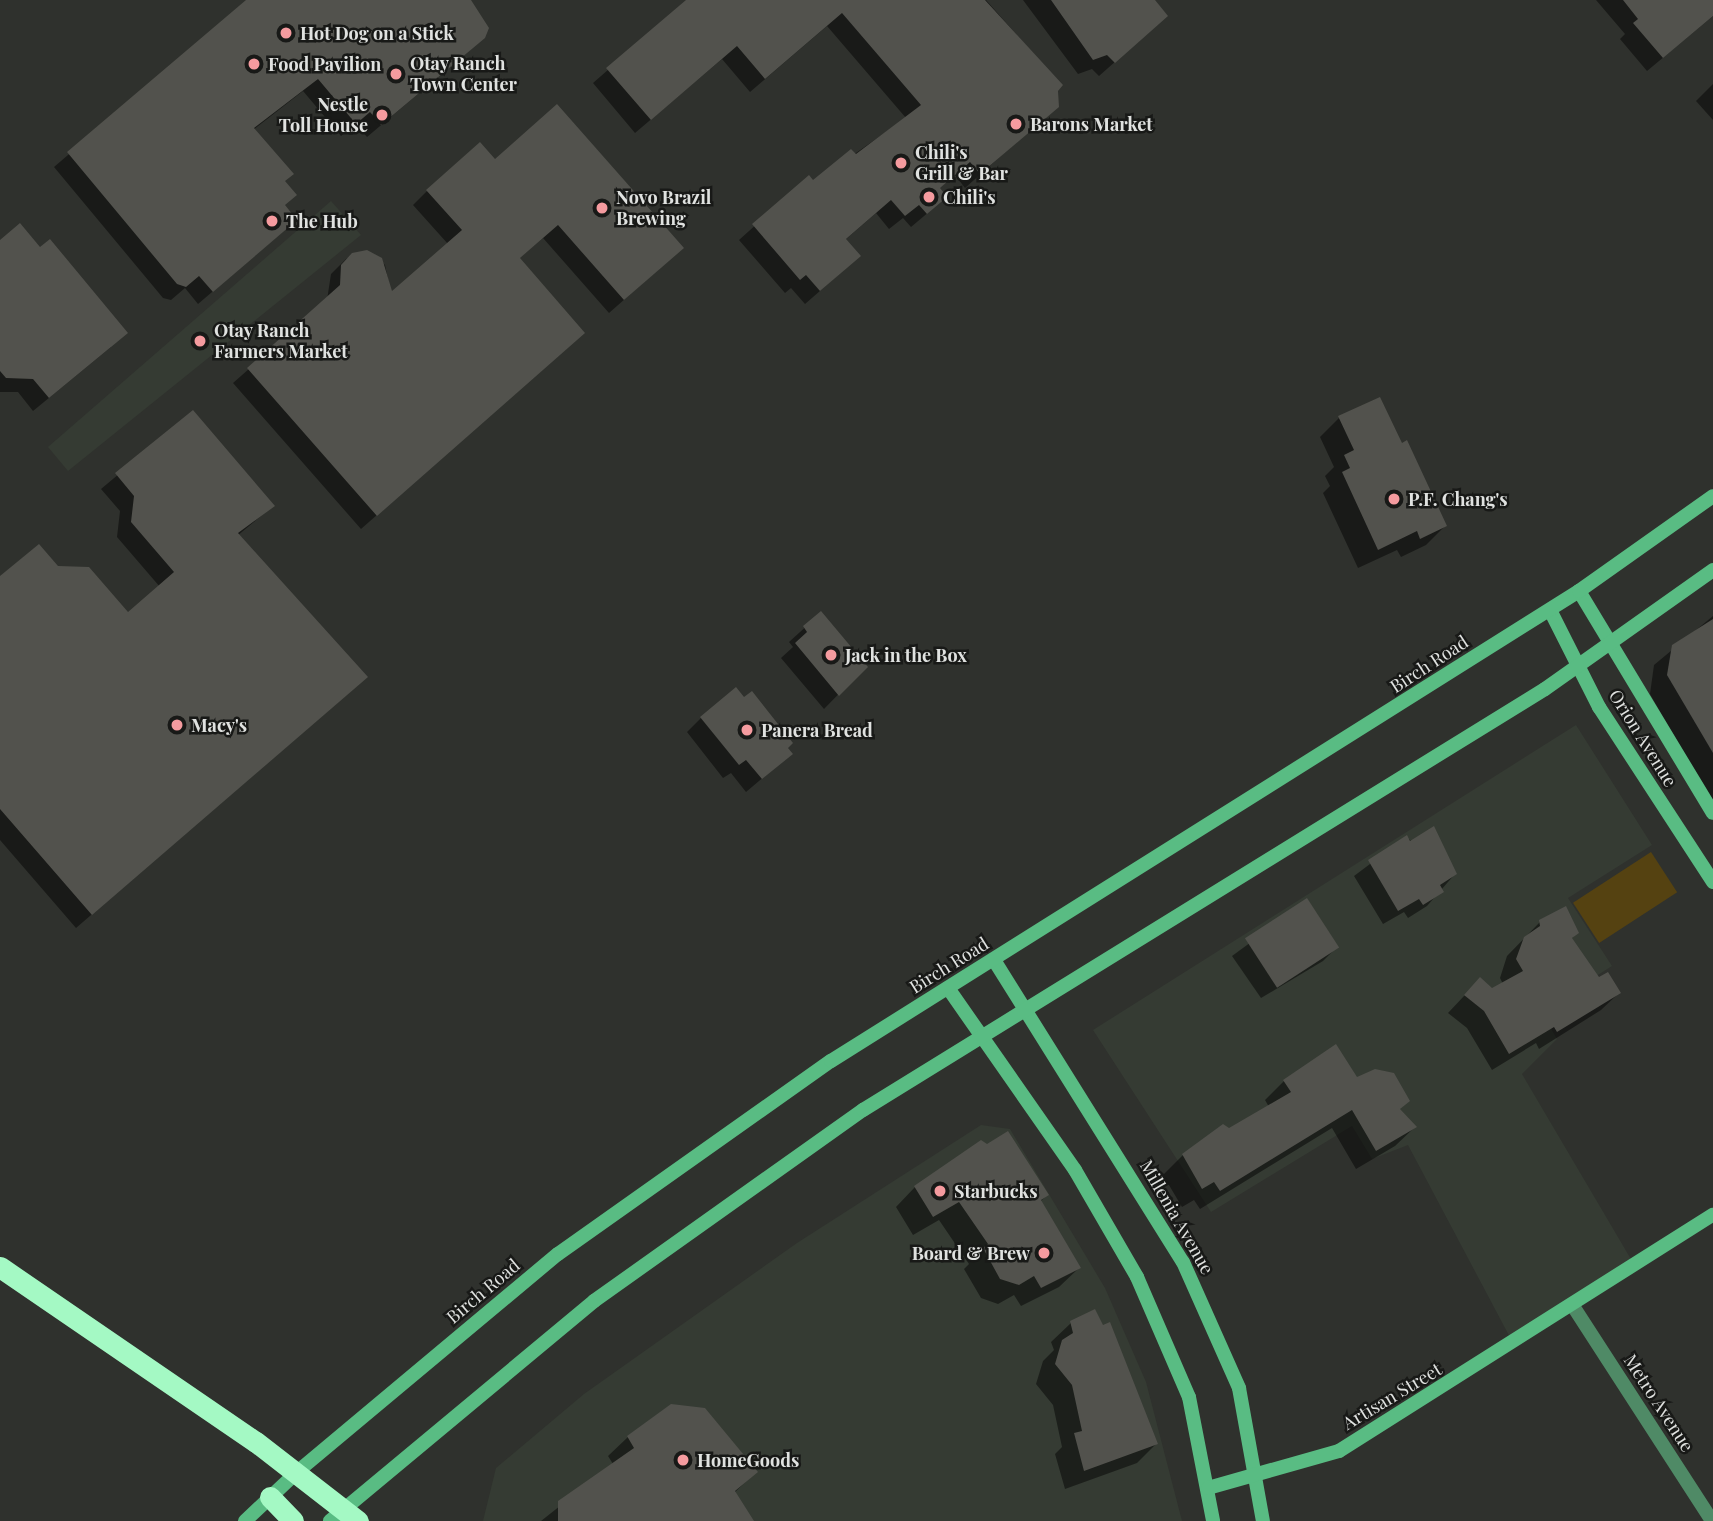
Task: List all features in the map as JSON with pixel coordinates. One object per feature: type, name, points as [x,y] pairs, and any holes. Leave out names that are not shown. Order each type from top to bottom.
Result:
[{"type":"highway","points":[[0,1266],[297,1472],[343,1517]]},
{"type":"highway","points":[[270,1497],[293,1521]]},
{"type":"main road","name":"Birch Road","points":[[245,1521],[297,1472],[558,1254],[831,1061],[1550,610],[1713,496]]},
{"type":"main road","points":[[343,1517],[594,1301],[863,1110],[1578,666],[1713,570]]},
{"type":"main road","name":"Orion Avenue","points":[[1579,591],[1609,645],[1713,813]]},
{"type":"main road","name":"Orion Avenue","points":[[1550,610],[1599,707],[1713,882]]},
{"type":"main road","name":"Millenia Avenue","points":[[994,960],[1183,1262],[1239,1388],[1258,1475],[1263,1521]]},
{"type":"main road","points":[[948,988],[1075,1170],[1137,1277],[1189,1397],[1213,1521]]},
{"type":"main road","points":[[1573,1306],[1713,1216]]},
{"type":"main road","name":"Artisan Street","points":[[1208,1488],[1339,1451],[1573,1306]]},
{"type":"street","name":"Metro Avenue","points":[[1573,1306],[1712,1521]]},
{"type":"shaded area","name":"Otay Ranch Farmers Market","points":[[331,201],[361,235],[68,471],[48,447]]},
{"type":"shaded area","points":[[1576,725],[1652,845],[1568,898],[1612,966],[1541,1011],[1557,1039],[1522,1074],[1635,1266],[1513,1343],[1408,1145],[1372,1159],[1352,1126],[1211,1212],[1093,1030]]},
{"type":"shaded area","points":[[1651,852],[1677,892],[1599,943],[1573,903]]},
{"type":"shaded area","points":[[981,1125],[1010,1129],[1105,1288],[1146,1382],[1182,1521],[483,1521],[496,1468],[584,1394],[797,1243]]},
{"type":"building","points":[[246,0],[471,0],[489,28],[485,38],[381,125],[370,112],[356,124],[318,79],[254,128],[294,174],[285,181],[297,195],[285,205],[297,220],[213,292],[199,276],[186,287],[177,284],[67,152]]},
{"type":"building","points":[[686,0],[985,0],[1063,85],[1058,91],[1059,107],[980,174],[970,162],[940,188],[947,197],[927,214],[919,205],[905,216],[891,200],[846,239],[861,256],[820,291],[806,275],[800,280],[752,224],[809,175],[813,180],[851,149],[856,154],[921,105],[842,13],[765,79],[737,46],[651,120],[606,68]]},
{"type":"building","points":[[1051,0],[1155,0],[1168,16],[1115,63],[1107,55],[1093,60]]},
{"type":"building","points":[[1623,0],[1713,0],[1713,16],[1663,58],[1633,23],[1638,19]]},
{"type":"building","points":[[557,104],[684,248],[624,300],[558,225],[520,258],[585,333],[377,516],[247,368],[340,285],[341,265],[352,253],[367,250],[382,258],[392,291],[462,230],[426,190],[480,142],[495,159]]},
{"type":"building","points":[[20,223],[40,247],[50,239],[128,333],[49,398],[33,379],[6,378],[0,371],[0,240]]},
{"type":"building","name":"P.F. Chang's","points":[[1380,397],[1402,443],[1407,440],[1447,526],[1420,539],[1417,531],[1378,550],[1342,472],[1350,468],[1344,455],[1354,450],[1338,416]]},
{"type":"building","points":[[193,410],[275,506],[238,533],[368,677],[92,915],[0,809],[0,576],[39,544],[58,566],[89,567],[128,612],[174,572],[131,522],[134,496],[115,473]]},
{"type":"building","name":"Jack in the Box","points":[[821,611],[868,667],[839,696],[795,643],[807,632],[803,626]]},
{"type":"building","points":[[1713,619],[1713,753],[1667,675],[1672,645]]},
{"type":"building","name":"Panera Bread","points":[[736,687],[744,697],[752,691],[793,743],[788,748],[793,754],[762,779],[746,760],[739,765],[700,717]]},
{"type":"building","points":[[1434,826],[1457,874],[1440,885],[1444,892],[1423,905],[1419,899],[1398,911],[1368,860],[1407,835],[1410,841]]},
{"type":"building","points":[[1307,898],[1339,947],[1277,988],[1245,938]]},
{"type":"building","points":[[1566,906],[1579,933],[1572,938],[1599,977],[1608,972],[1621,993],[1557,1032],[1554,1027],[1509,1054],[1484,1011],[1464,995],[1480,977],[1492,988],[1523,971],[1516,959],[1524,937],[1540,926],[1539,920]]},
{"type":"building","points":[[1336,1044],[1357,1077],[1375,1069],[1394,1073],[1410,1101],[1400,1109],[1417,1127],[1376,1151],[1352,1110],[1220,1191],[1214,1182],[1202,1189],[1182,1154],[1223,1124],[1229,1128],[1291,1092],[1283,1080]]},
{"type":"building","points":[[1008,1131],[1049,1195],[1041,1200],[1081,1268],[1041,1288],[1034,1276],[1019,1285],[1000,1279],[983,1248],[988,1244],[959,1202],[933,1217],[914,1186],[981,1140],[987,1144]]},
{"type":"building","points":[[1095,1309],[1103,1325],[1110,1322],[1158,1444],[1084,1471],[1074,1433],[1082,1431],[1072,1385],[1055,1364],[1062,1340],[1073,1333],[1070,1321]]},
{"type":"building","name":"HomeGoods","points":[[671,1404],[705,1408],[758,1472],[735,1491],[754,1521],[558,1521],[558,1501],[634,1448],[627,1436]]},
{"type":"place","name":"Hot Dog on a Stick","points":[[286,33]]},
{"type":"place","name":"Food Pavilion","points":[[254,64]]},
{"type":"place","name":"Otay Ranch Town Center","points":[[396,74]]},
{"type":"place","name":"Nestle Toll House","points":[[382,115]]},
{"type":"place","name":"Barons Market","points":[[1016,124]]},
{"type":"place","name":"Chili's Grill & Bar","points":[[901,163]]},
{"type":"place","name":"Chili's","points":[[929,197]]},
{"type":"place","name":"Novo Brazil Brewing","points":[[602,208]]},
{"type":"place","name":"The Hub","points":[[272,221]]},
{"type":"place","name":"Otay Ranch Farmers Market","points":[[200,341]]},
{"type":"place","name":"P.F. Chang's","points":[[1394,499]]},
{"type":"place","name":"Jack in the Box","points":[[831,655]]},
{"type":"place","name":"Macy's","points":[[177,725]]},
{"type":"place","name":"Panera Bread","points":[[747,730]]},
{"type":"place","name":"Starbucks","points":[[940,1191]]},
{"type":"place","name":"Board & Brew","points":[[1044,1253]]},
{"type":"place","name":"HomeGoods","points":[[683,1460]]}]
